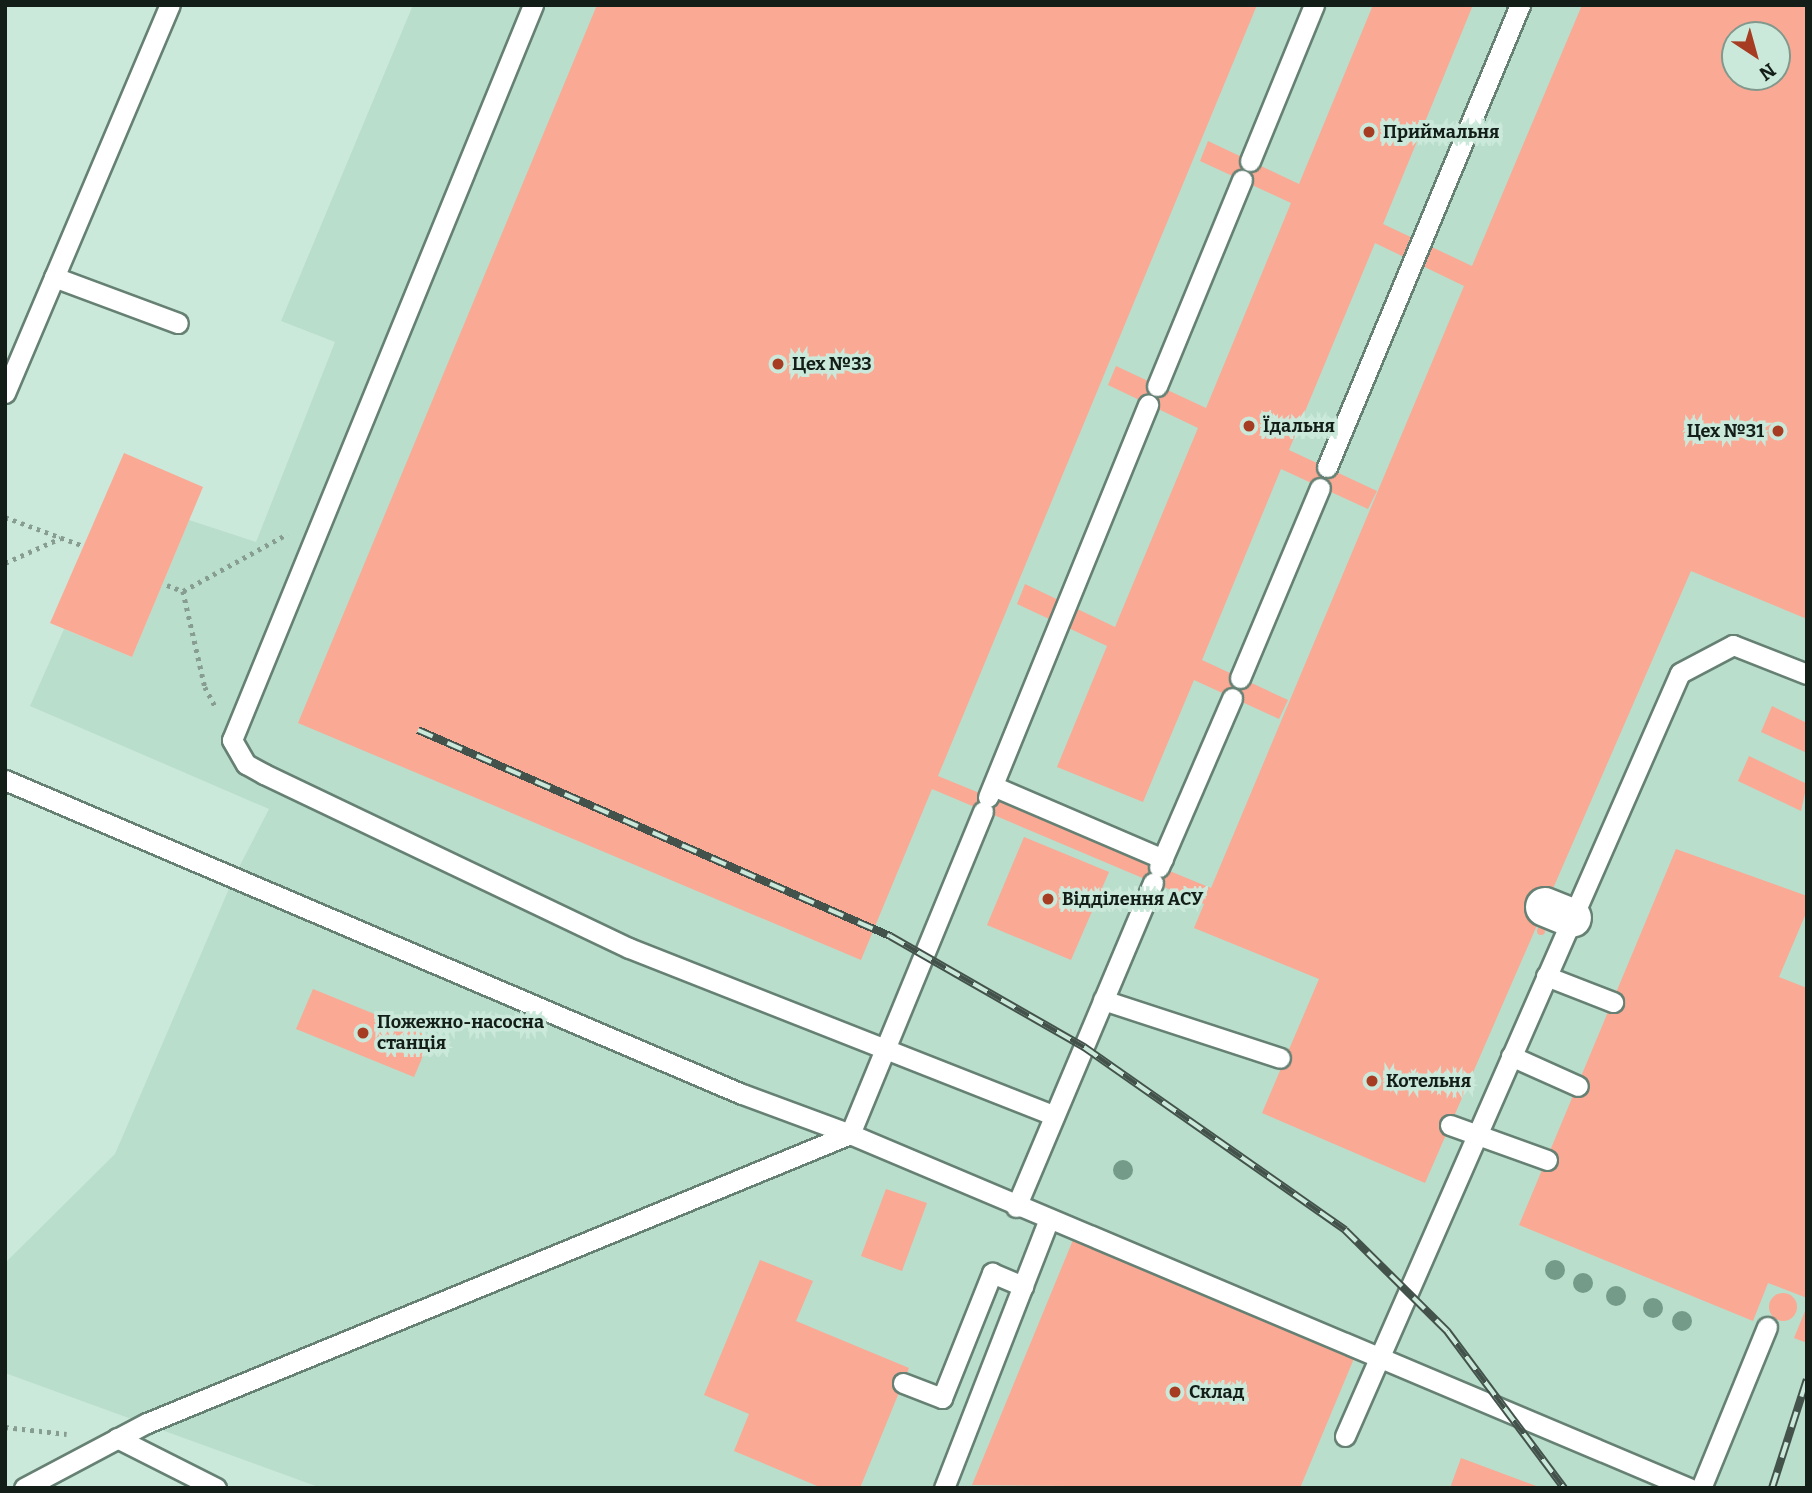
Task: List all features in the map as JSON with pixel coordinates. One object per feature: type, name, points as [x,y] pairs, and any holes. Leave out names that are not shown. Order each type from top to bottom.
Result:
[{"type":"lane","points":[[5,393],[170,5]]},
{"type":"lane","points":[[533,5],[232,740],[246,764],[264,774],[579,924],[1054,1115]]},
{"type":"lane","points":[[1250,161],[1314,5]]},
{"type":"lane","points":[[1327,467],[1520,5]]},
{"type":"lane","points":[[1157,386],[1242,180]]},
{"type":"lane","points":[[54,276],[178,323]]},
{"type":"lane","points":[[24,1488],[117,1438],[850,1134],[1148,404]]},
{"type":"lane","points":[[1240,678],[1321,488]]},
{"type":"lane","points":[[1345,1436],[1546,976],[1558,913],[1680,673],[1733,645],[1807,674]]},
{"type":"lane","points":[[1016,1207],[1232,698]]},
{"type":"lane","points":[[5,780],[742,1094],[850,1134],[1048,1221],[1689,1488]]},
{"type":"lane","points":[[988,798],[1158,870]]},
{"type":"lane","points":[[1546,976],[1613,1002]]},
{"type":"lane","points":[[1103,1000],[1280,1058]]},
{"type":"lane","points":[[1511,1056],[1578,1086]]},
{"type":"lane","points":[[1450,1125],[1547,1160]]},
{"type":"lane","points":[[944,1488],[1048,1221]]},
{"type":"lane","points":[[903,1383],[942,1398],[992,1273],[1023,1286]]},
{"type":"lane","points":[[1701,1488],[1767,1327]]},
{"type":"lane","points":[[117,1438],[216,1488]]},
{"type":"path","points":[[5,517],[84,545]]},
{"type":"path","points":[[167,585],[183,591],[294,530]]},
{"type":"path","points":[[5,563],[62,537]]},
{"type":"path","points":[[183,591],[205,688]]},
{"type":"path","points":[[5,1427],[117,1438]]},
{"type":"shaded area","points":[[413,5],[1807,5],[1807,1488],[321,1488],[5,1373],[5,1263],[115,1154],[234,877],[269,809],[30,706],[64,629],[132,657],[189,520],[256,542],[335,342],[281,321]]},
{"type":"building","points":[[597,5],[1257,5],[938,776],[1211,888],[1464,286],[1375,243],[1289,450],[1377,491],[1368,509],[1281,469],[1202,660],[1288,700],[1279,719],[1194,680],[1143,802],[1057,767],[1107,646],[1017,604],[1025,584],[1115,627],[1198,428],[1108,385],[1116,366],[1206,408],[1291,203],[1200,161],[1208,141],[1299,184],[1373,5],[1473,5],[1383,224],[1472,266],[1582,5],[1807,5],[1807,619],[1691,571],[1425,1183],[1262,1113],[1319,979],[1194,928],[1204,904],[932,789],[861,960],[298,723]]},
{"type":"building","points":[[124,453],[203,487],[132,657],[50,623]]},
{"type":"building","points":[[1772,706],[1807,723],[1807,753],[1761,732]]},
{"type":"building","points":[[1749,756],[1807,784],[1801,811],[1738,781]]},
{"type":"building","name":"Відділення АСУ","points":[[1024,837],[1109,872],[1071,960],[987,925]]},
{"type":"building","points":[[1676,849],[1807,896],[1807,911],[1779,977],[1807,988],[1807,1298],[1768,1283],[1753,1321],[1519,1225]]},
{"type":"building","points":[[1541,927],[1545,931],[1541,935],[1537,931]]},
{"type":"building","name":"Пожежно-насосна станція","points":[[313,989],[431,1037],[414,1077],[296,1029]]},
{"type":"building","points":[[886,1189],[927,1203],[902,1271],[861,1256]]},
{"type":"building","name":"Склад","points":[[1073,1240],[1355,1356],[1300,1488],[972,1485]]},
{"type":"building","points":[[760,1260],[813,1281],[796,1321],[909,1368],[860,1488],[822,1488],[734,1451],[749,1414],[704,1395]]},
{"type":"building","points":[[1783,1293],[1793,1297],[1797,1307],[1793,1317],[1783,1321],[1773,1317],[1769,1307],[1773,1297]]},
{"type":"building","points":[[1807,1306],[1807,1343],[1794,1338]]},
{"type":"building","points":[[1461,1458],[1539,1487],[1539,1488],[1450,1488]]},
{"type":"railway","points":[[418,730],[890,936],[1084,1047],[1345,1230],[1447,1331],[1564,1488]]},
{"type":"railway","points":[[1772,1488],[1807,1379]]},
{"type":"place","name":"Приймальня","points":[[1369,132]]},
{"type":"place","name":"Цех №33","points":[[778,364]]},
{"type":"place","name":"Їдальня","points":[[1249,426]]},
{"type":"place","name":"Цех №31","points":[[1778,431]]},
{"type":"place","name":"Відділення АСУ","points":[[1048,899]]},
{"type":"place","name":"Пожежно-насосна станція","points":[[363,1033]]},
{"type":"place","name":"Котельня","points":[[1372,1081]]},
{"type":"place","name":"Склад","points":[[1175,1392]]}]
